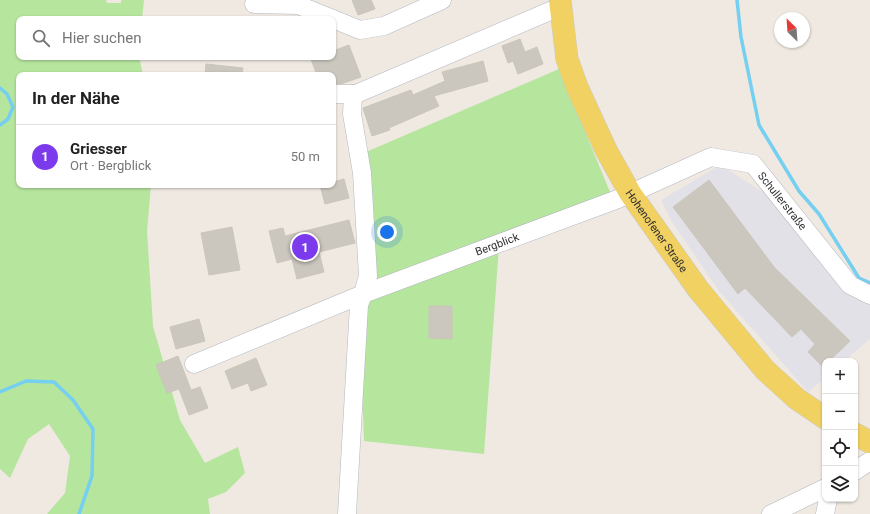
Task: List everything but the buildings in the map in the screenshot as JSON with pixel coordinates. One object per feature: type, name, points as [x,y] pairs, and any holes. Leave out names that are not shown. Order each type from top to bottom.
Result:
[{"type":"main road","name":"Hohenofener Straße","points":[[560,4],[567,59],[577,87],[606,150],[630,194],[698,289],[765,370],[797,400],[822,416]]},
{"type":"main road","points":[[858,436],[870,442]]},
{"type":"street","points":[[336,20],[360,30],[384,26],[442,0]]},
{"type":"street","points":[[254,4],[298,5],[326,16]]},
{"type":"street","points":[[336,94],[353,94],[550,11],[560,4]]},
{"type":"street","points":[[347,514],[359,305],[368,276],[362,173],[352,114],[353,94]]},
{"type":"street","name":"Schullerstraße","points":[[630,194],[711,157],[753,164],[850,285],[870,295]]},
{"type":"street","name":"Bergblick","points":[[194,364],[363,294],[630,194]]},
{"type":"street","points":[[858,470],[870,461]]},
{"type":"street","points":[[771,514],[822,489]]},
{"type":"street","points":[[825,514],[827,502]]},
{"type":"shaded area","points":[[720,165],[765,193],[870,296],[870,339],[848,358],[822,358],[822,380],[808,392],[719,291],[672,222],[661,200]]},
{"type":"green space","points":[[0,0],[106,0],[107,3],[121,3],[121,0],[144,0],[142,16],[16,16],[16,60],[140,60],[142,72],[16,72],[16,188],[151,188],[147,231],[153,326],[180,420],[205,463],[238,447],[245,473],[226,492],[208,499],[210,514],[47,514],[65,493],[70,456],[49,424],[28,439],[10,478],[0,469]]},
{"type":"green space","points":[[559,69],[615,204],[499,246],[484,454],[364,441],[359,306],[368,276],[359,155]]},
{"type":"waterway","points":[[737,0],[741,37],[759,125],[799,191],[819,214],[859,278],[870,283]]},
{"type":"waterway","points":[[0,88],[7,94],[13,107],[8,119],[0,125]]},
{"type":"waterway","points":[[0,392],[26,381],[54,382],[73,400],[93,429],[92,476],[79,514]]},
{"type":"place","name":"Griesser","points":[[305,247]]}]
